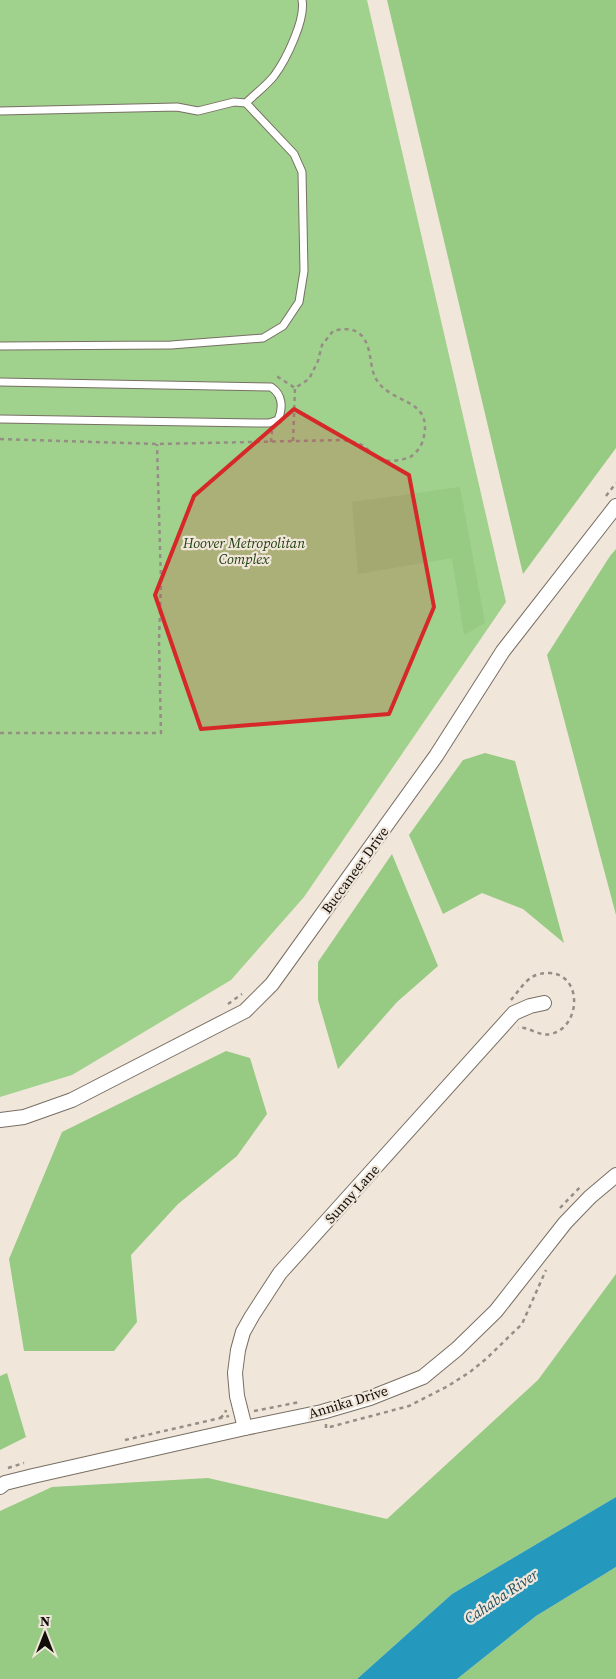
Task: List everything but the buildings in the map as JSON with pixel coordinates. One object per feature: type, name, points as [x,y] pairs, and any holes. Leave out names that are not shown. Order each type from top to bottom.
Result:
[{"type":"street","name":"Buccaneer Drive","points":[[0,1120],[24,1117],[72,1100],[245,1011],[272,984],[436,756],[503,651],[610,502]]},
{"type":"street","name":"Sunny Lane","points":[[245,1428],[237,1396],[235,1373],[242,1332],[280,1274],[514,1013],[530,1006],[544,1003]]},
{"type":"street","name":"Annika Drive","points":[[0,1487],[5,1483],[33,1476],[322,1412],[370,1398],[423,1377],[458,1348],[496,1311],[565,1223],[590,1197],[616,1175]]},
{"type":"lane","points":[[246,103],[274,75],[296,37],[304,8],[302,0]]},
{"type":"lane","points":[[0,111],[177,107],[198,111],[234,102],[246,103],[294,154],[302,172],[304,271],[299,302],[283,326],[263,338],[171,345],[0,346]]},
{"type":"lane","points":[[0,382],[271,387],[278,391],[282,412],[278,420],[269,423],[0,419]]},
{"type":"path","points":[[293,441],[295,388]]},
{"type":"path","points":[[0,733],[161,733],[161,582],[158,444]]},
{"type":"path","points":[[610,502],[616,483]]},
{"type":"path","points":[[227,1004],[246,990]]},
{"type":"path","points":[[558,1210],[587,1181]]},
{"type":"path","points":[[124,1440],[303,1401]]},
{"type":"path","points":[[6,1468],[30,1462]]},
{"type":"highlighted area","points":[[294,409],[409,475],[434,607],[389,714],[201,729],[155,595],[194,496]]},
{"type":"green space","name":"Hoover Metropolitan Complex","points":[[0,0],[367,0],[506,602],[304,897],[231,980],[72,1075],[0,1097]]},
{"type":"green space","points":[[387,0],[616,0],[616,448],[523,574]]},
{"type":"green space","points":[[460,487],[485,623],[464,635],[452,558],[358,574],[352,502]]},
{"type":"green space","points":[[616,549],[616,915],[547,655]]},
{"type":"green space","points":[[485,753],[515,761],[564,943],[523,909],[482,893],[443,914],[409,835],[463,760]]},
{"type":"green space","points":[[392,854],[438,966],[397,1002],[338,1069],[318,1000],[318,962]]},
{"type":"green space","points":[[226,1051],[250,1058],[267,1114],[237,1156],[178,1204],[131,1255],[137,1322],[114,1351],[24,1351],[9,1259],[62,1132]]},
{"type":"green space","points":[[616,1274],[616,1497],[452,1594],[357,1679],[0,1679],[0,1511],[52,1487],[208,1478],[387,1519],[538,1380]]},
{"type":"green space","points":[[7,1373],[26,1437],[0,1450],[0,1376]]},
{"type":"green space","points":[[616,1567],[616,1679],[457,1679],[536,1616]]},
{"type":"water","name":"Cahaba River","points":[[616,1497],[616,1567],[536,1616],[457,1679],[357,1679],[452,1594]]}]
